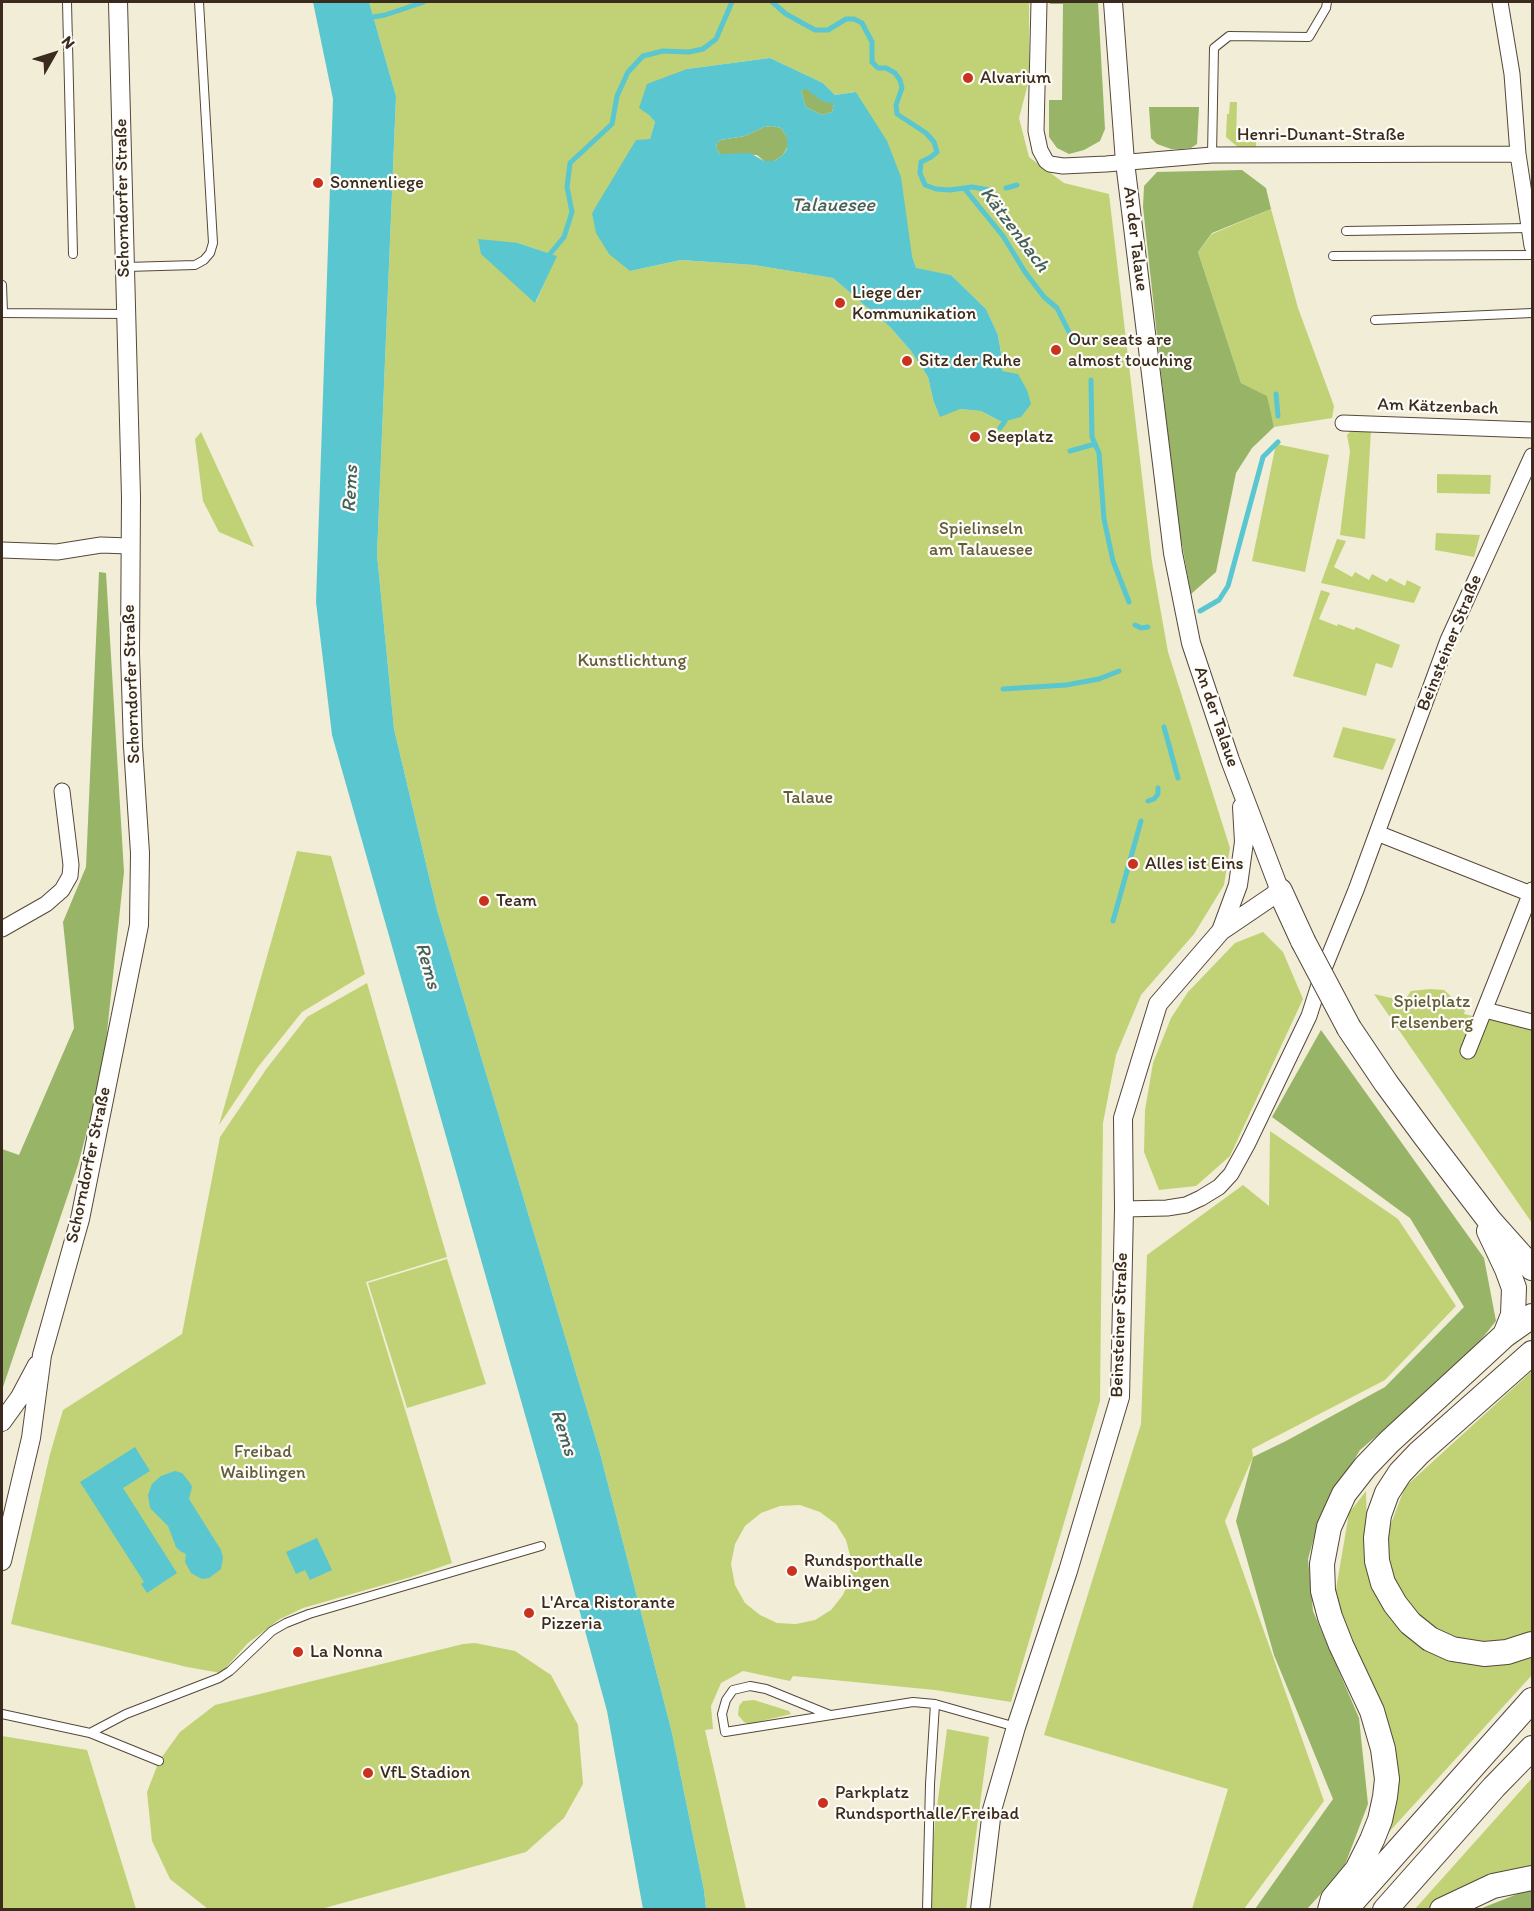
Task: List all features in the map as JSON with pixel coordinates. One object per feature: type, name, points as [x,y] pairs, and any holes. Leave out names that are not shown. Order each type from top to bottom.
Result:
[{"type":"highway","points":[[1280,891],[1303,941],[1349,1028],[1386,1083],[1490,1221],[1533,1268]]},
{"type":"highway","points":[[1471,1195],[1508,1269],[1514,1288],[1513,1315],[1505,1335]]},
{"type":"highway","points":[[1336,1906],[1372,1840],[1383,1809],[1387,1779],[1383,1749],[1372,1711],[1341,1645],[1323,1591],[1322,1564],[1329,1527],[1344,1494],[1389,1442],[1505,1335],[1533,1316]]},
{"type":"highway","points":[[1533,1353],[1419,1453],[1400,1473],[1387,1493],[1379,1515],[1376,1538],[1377,1561],[1383,1583],[1395,1604],[1410,1623],[1430,1639],[1452,1648],[1484,1654],[1507,1652],[1533,1644]]},
{"type":"highway","points":[[1336,1906],[1533,1700]]},
{"type":"highway","points":[[1385,1910],[1494,1787],[1533,1748]]},
{"type":"highway","points":[[1442,1910],[1493,1886],[1533,1878]]},
{"type":"street","name":"Schorndorfer Straße","points":[[2,1561],[31,1438],[42,1355],[80,1219],[139,925],[140,854],[133,747],[129,546],[131,497],[118,2]]},
{"type":"street","name":"An der Talaue","points":[[1039,2],[1036,131],[1040,150],[1046,160],[1063,166],[1125,162]]},
{"type":"street","name":"An der Talaue","points":[[1113,2],[1125,162],[1173,553],[1191,644],[1240,788],[1280,891]]},
{"type":"street","points":[[1500,2],[1512,74],[1518,154],[1533,246]]},
{"type":"street","name":"Henri-Dunant-Straße","points":[[1125,162],[1212,155],[1518,154]]},
{"type":"street","name":"Am Kätzenbach","points":[[1342,423],[1533,430]]},
{"type":"street","name":"Beinsteiner Straße","points":[[980,1910],[992,1810],[1016,1727],[1068,1571],[1120,1397],[1124,1209],[1186,1205],[1219,1187],[1231,1174],[1247,1145],[1309,1016],[1325,966],[1448,640],[1533,456]]},
{"type":"street","points":[[2,550],[57,552],[101,545],[129,546]]},
{"type":"street","points":[[1221,931],[1238,885],[1244,842],[1240,788]]},
{"type":"street","points":[[2,929],[46,904],[62,890],[70,876],[71,865],[62,791]]},
{"type":"street","points":[[1377,833],[1532,892],[1468,1050]]},
{"type":"street","points":[[1124,1209],[1124,1118],[1158,1004],[1221,931],[1280,891]]},
{"type":"street","points":[[1485,1010],[1533,1023]]},
{"type":"street","name":"Schorndorfer Straße","points":[[2,1422],[20,1396],[42,1355]]},
{"type":"lane","points":[[67,2],[73,254]]},
{"type":"lane","points":[[125,267],[195,265],[210,253],[213,243],[199,2]]},
{"type":"lane","points":[[1212,155],[1214,48],[1229,36],[1309,37],[1326,8],[1327,2]]},
{"type":"lane","points":[[1346,231],[1529,228]]},
{"type":"lane","points":[[1333,256],[1533,255]]},
{"type":"lane","points":[[2,285],[3,313],[126,314]]},
{"type":"lane","points":[[1375,320],[1533,313]]},
{"type":"lane","points":[[90,1733],[173,1695],[219,1678],[230,1671],[272,1631],[286,1623],[309,1614],[541,1546]]},
{"type":"lane","points":[[830,1714],[766,1689],[750,1686],[733,1690],[726,1700],[722,1714],[724,1732],[913,1702],[935,1704],[1016,1727]]},
{"type":"lane","points":[[927,1910],[930,1784],[935,1704]]},
{"type":"lane","points":[[2,1714],[90,1733],[159,1761]]},
{"type":"green space","name":"Talaue","points":[[369,2],[1029,2],[1029,80],[1019,118],[1029,157],[1064,183],[1109,194],[1152,562],[1168,652],[1230,848],[1224,885],[1194,934],[1141,995],[1116,1055],[1103,1123],[1100,1401],[1011,1702],[935,1690],[793,1676],[790,1681],[743,1671],[721,1683],[711,1706],[713,1729],[705,1730],[746,1909],[706,1909],[672,1733],[600,1453],[437,910],[394,729],[377,554],[396,96]],"holes":[[[770,58],[823,83],[835,95],[856,92],[867,110],[916,269],[951,275],[986,309],[998,335],[1002,358],[1002,422],[981,411],[960,409],[933,399],[928,377],[911,351],[890,327],[833,278],[754,265],[681,260],[630,271],[592,213],[609,188],[650,139],[655,122],[649,115],[687,69]],[[518,243],[556,256],[536,302],[502,271]],[[800,1505],[820,1512],[836,1524],[846,1540],[851,1559],[850,1578],[843,1595],[831,1610],[815,1620],[796,1624],[777,1623],[760,1615],[745,1603],[735,1585],[731,1564],[735,1544],[745,1526],[761,1513],[780,1506]]]},
{"type":"green space","points":[[1050,2],[1098,2],[1105,129],[1100,141],[1084,150],[1069,154],[1057,148],[1049,137],[1049,100],[1062,100],[1063,4],[1050,4]]},
{"type":"green space","points":[[806,88],[834,104],[832,112],[822,115],[806,107],[801,91]]},
{"type":"green space","points":[[1230,102],[1237,102],[1236,142],[1256,142],[1256,150],[1240,149],[1226,137]]},
{"type":"green space","points":[[1149,107],[1199,107],[1197,144],[1191,148],[1171,149],[1157,144],[1151,138]]},
{"type":"green space","points":[[764,127],[781,128],[787,137],[787,148],[782,156],[774,161],[764,161],[757,155],[720,154],[716,148],[717,143],[721,140],[745,136]]},
{"type":"green space","points":[[1242,170],[1266,188],[1271,209],[1212,233],[1198,252],[1241,383],[1267,396],[1274,427],[1252,448],[1236,473],[1216,572],[1191,594],[1172,474],[1143,207],[1144,186],[1157,172]]},
{"type":"green space","points":[[1271,209],[1298,308],[1334,406],[1332,418],[1274,427],[1266,396],[1241,383],[1198,252],[1212,234]]},
{"type":"green space","points":[[1353,429],[1371,429],[1365,539],[1340,535],[1350,451],[1347,435]]},
{"type":"green space","points":[[201,432],[254,547],[219,532],[203,501],[195,439]]},
{"type":"green space","points":[[1276,444],[1329,455],[1305,572],[1252,561]]},
{"type":"green space","points":[[1437,474],[1491,475],[1490,494],[1437,493]]},
{"type":"green space","points":[[1436,533],[1480,535],[1474,557],[1435,550]]},
{"type":"green space","points":[[1337,539],[1346,541],[1334,567],[1352,577],[1355,572],[1369,580],[1372,574],[1387,582],[1390,578],[1405,586],[1407,580],[1421,587],[1414,603],[1321,583]]},
{"type":"green space","points":[[99,572],[106,573],[124,872],[103,1070],[78,1165],[2,1390],[2,1149],[19,1155],[74,1028],[63,922],[86,867]]},
{"type":"green space","points":[[1321,590],[1330,593],[1319,619],[1354,630],[1356,627],[1400,645],[1392,668],[1376,663],[1366,696],[1293,676]]},
{"type":"green space","points":[[1343,727],[1396,739],[1383,770],[1333,757]]},
{"type":"green space","points":[[297,851],[331,856],[365,974],[302,1012],[258,1067],[219,1125]]},
{"type":"green space","points":[[1263,932],[1283,952],[1303,999],[1230,1156],[1196,1186],[1159,1190],[1144,1152],[1145,1110],[1153,1063],[1171,1018],[1188,992],[1235,943]]},
{"type":"green space","name":"Freibad Waiblingen","points":[[367,983],[447,1257],[366,1282],[452,1563],[303,1608],[280,1619],[248,1643],[221,1673],[187,1667],[11,1624],[50,1454],[63,1410],[182,1334],[220,1137],[267,1068],[307,1017]]},
{"type":"green space","name":"Spielplatz Felsenberg","points":[[1444,990],[1465,1011],[1464,1014],[1532,1029],[1532,1223],[1374,994],[1404,1001],[1411,991]]},
{"type":"green space","points":[[1321,1030],[1484,1258],[1496,1321],[1464,1361],[1360,1450],[1320,1516],[1308,1559],[1313,1611],[1359,1718],[1368,1804],[1343,1870],[1307,1909],[1255,1909],[1333,1799],[1274,1655],[1236,1521],[1253,1457],[1385,1387],[1464,1307],[1410,1218],[1272,1117]]},
{"type":"green space","points":[[1270,1131],[1398,1219],[1456,1306],[1385,1380],[1252,1449],[1253,1457],[1225,1521],[1324,1801],[1244,1909],[1192,1909],[1228,1789],[1044,1735],[1141,1424],[1147,1255],[1243,1185],[1269,1206]]},
{"type":"green space","points":[[447,1259],[486,1384],[407,1408],[368,1283]]},
{"type":"green space","points":[[1532,1371],[1532,1637],[1503,1644],[1458,1642],[1419,1620],[1400,1596],[1389,1571],[1384,1542],[1405,1487]]},
{"type":"green space","points":[[1366,1491],[1368,1572],[1422,1641],[1532,1654],[1532,1675],[1389,1832],[1394,1810],[1334,1601],[1349,1513]]},
{"type":"green space","name":"VfL Stadion","points":[[475,1643],[515,1651],[551,1675],[578,1725],[583,1784],[564,1818],[526,1852],[321,1909],[208,1909],[170,1879],[152,1841],[147,1792],[159,1761],[180,1732],[215,1705],[463,1644]]},
{"type":"green space","points":[[754,1700],[789,1711],[791,1714],[749,1724],[738,1715],[739,1706],[743,1701]]},
{"type":"green space","points":[[947,1729],[989,1737],[966,1909],[928,1910],[935,1823]]},
{"type":"green space","points":[[2,1736],[87,1750],[136,1909],[2,1909]]},
{"type":"green space","points":[[1532,1778],[1532,1871],[1438,1903],[1427,1909],[1414,1910]]},
{"type":"green space","points":[[1525,1891],[1532,1891],[1532,1909],[1477,1910]]},
{"type":"water","name":"Rems","points":[[313,2],[369,2],[396,96],[377,554],[394,729],[437,910],[600,1453],[672,1733],[706,1909],[643,1909],[607,1711],[332,735],[316,602],[333,99]]},
{"type":"water","name":"Talauesee","points":[[770,58],[823,83],[835,95],[856,92],[887,141],[901,177],[912,256],[916,268],[951,275],[986,309],[998,335],[1002,371],[1018,374],[1027,390],[1031,404],[1021,417],[1002,422],[981,411],[960,409],[940,417],[928,377],[911,351],[890,327],[833,278],[754,265],[681,260],[630,271],[609,254],[596,233],[592,213],[636,140],[650,139],[655,122],[639,108],[647,84],[687,69]],"holes":[[[806,89],[822,101],[834,104],[832,112],[822,115],[806,107],[801,91]],[[764,127],[781,128],[787,137],[787,149],[774,161],[764,161],[750,153],[720,154],[716,148],[717,143],[721,140],[745,136]]]},
{"type":"water","points":[[478,239],[518,243],[557,256],[535,303],[481,254]]},
{"type":"water","points":[[135,1447],[150,1471],[123,1488],[177,1573],[147,1593],[141,1584],[144,1582],[80,1482]]},
{"type":"water","points":[[175,1471],[182,1473],[190,1483],[192,1487],[189,1499],[221,1550],[223,1558],[221,1569],[209,1578],[202,1579],[191,1573],[185,1562],[186,1554],[176,1547],[168,1526],[150,1508],[148,1495],[152,1484],[161,1476]]},
{"type":"water","points":[[317,1538],[332,1570],[310,1580],[305,1570],[296,1574],[286,1552]]},
{"type":"waterway","points":[[367,18],[385,15],[424,2]]},
{"type":"waterway","points":[[550,254],[564,237],[572,212],[567,187],[570,163],[612,124],[617,96],[628,72],[643,56],[663,51],[689,52],[703,49],[716,39],[732,2]]},
{"type":"waterway","name":"Kätzenbach","points":[[772,2],[786,14],[815,30],[828,30],[846,19],[854,19],[862,23],[872,42],[872,62],[878,68],[886,68],[895,73],[900,80],[902,88],[896,105],[897,114],[926,133],[934,142],[937,152],[921,162],[920,173],[925,185],[936,189],[972,187],[990,190]]},
{"type":"waterway","points":[[1006,188],[1017,185]]},
{"type":"waterway","name":"Kätzenbach","points":[[964,188],[1003,236],[1025,272],[1044,297],[1057,308],[1073,340]]},
{"type":"waterway","name":"Kätzenbach","points":[[1091,380],[1092,437],[1099,453],[1104,519],[1113,561],[1129,602]]},
{"type":"waterway","name":"Kätzenbach","points":[[1276,394],[1278,416]]},
{"type":"waterway","points":[[1000,428],[1005,421]]},
{"type":"waterway","points":[[988,434],[992,433]]},
{"type":"waterway","name":"Kätzenbach","points":[[1200,611],[1219,600],[1228,586],[1263,457],[1278,442]]},
{"type":"waterway","points":[[1070,451],[1095,444]]},
{"type":"waterway","name":"Kätzenbach","points":[[1135,625],[1141,628],[1148,627]]},
{"type":"waterway","points":[[1003,689],[1066,685],[1099,679],[1119,671]]},
{"type":"waterway","points":[[1164,727],[1178,778]]},
{"type":"waterway","points":[[1148,801],[1154,799],[1158,794],[1158,788]]},
{"type":"waterway","points":[[1113,921],[1141,821]]},
{"type":"place","name":"Alvarium","points":[[968,78]]},
{"type":"place","name":"Sonnenliege","points":[[318,183]]},
{"type":"place","name":"Liege der Kommunikation","points":[[840,303]]},
{"type":"place","name":"Our seats are almost touching","points":[[1056,350]]},
{"type":"place","name":"Sitz der Ruhe","points":[[907,361]]},
{"type":"place","name":"Seeplatz","points":[[975,437]]},
{"type":"place","name":"Alles ist Eins","points":[[1133,864]]},
{"type":"place","name":"Team","points":[[484,901]]},
{"type":"place","name":"Rundsporthalle Waiblingen","points":[[792,1571]]},
{"type":"place","name":"L'Arca Ristorante Pizzeria","points":[[529,1613]]},
{"type":"place","name":"La Nonna","points":[[298,1652]]},
{"type":"place","name":"VfL Stadion","points":[[368,1773]]},
{"type":"place","name":"Parkplatz Rundsporthalle/Freibad","points":[[823,1803]]},
{"type":"park label","name":"Spielinseln am Talauesee","points":[[981,539]]},
{"type":"park label","name":"Kunstlichtung","points":[[632,661]]}]
